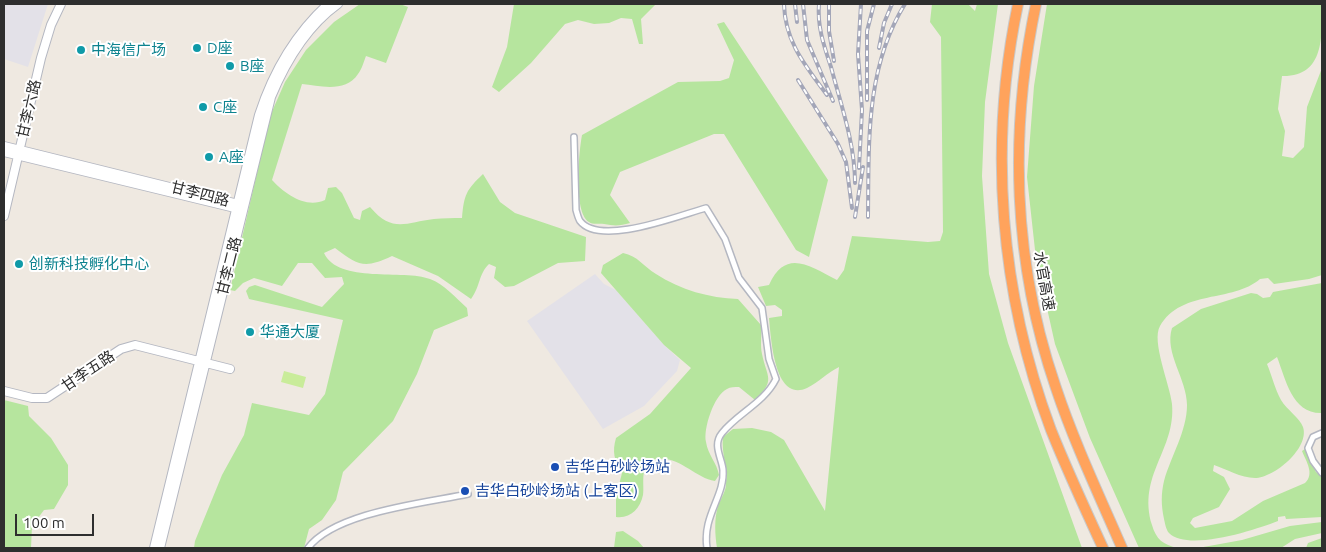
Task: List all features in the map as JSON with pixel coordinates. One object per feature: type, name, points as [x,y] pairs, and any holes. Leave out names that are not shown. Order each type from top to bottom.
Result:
[{"type":"highway","name":"水官高速","points":[[1018,4],[1006,80],[1000,161],[1004,233],[1010,276],[1029,356],[1051,429],[1103,548]]},
{"type":"highway","name":"水官高速","points":[[1036,4],[1022,82],[1018,160],[1018,196],[1027,273],[1044,350],[1055,386],[1122,548]]},
{"type":"main road","name":"甘李六路","points":[[4,216],[42,58],[51,25],[61,4]]},
{"type":"main road","name":"甘李二路","points":[[160,548],[259,115],[275,72],[300,33],[331,4]]},
{"type":"main road","name":"甘李四路","points":[[4,146],[19,153]]},
{"type":"main road","name":"甘李四路","points":[[4,152],[19,153],[239,207]]},
{"type":"main road","name":"甘李五路","points":[[4,391],[32,398],[47,398],[127,346],[142,346],[230,369]]},
{"type":"main road","name":"甘李二路","points":[[154,548],[202,362]]},
{"type":"street","points":[[574,137],[576,210],[580,221],[588,227],[600,230],[625,231],[706,208],[725,239],[739,278],[762,308],[769,359],[776,379],[770,391],[720,434],[717,449],[723,470],[722,482],[705,534],[707,548]]},
{"type":"street","points":[[1322,433],[1313,438],[1308,448],[1312,461],[1322,473]]},
{"type":"street","points":[[308,548],[324,532],[363,517],[468,494]]},
{"type":"shaded area","points":[[4,4],[48,4],[28,67],[4,59]]},
{"type":"shaded area","points":[[595,274],[604,284],[616,290],[664,345],[680,360],[677,371],[644,406],[603,429],[527,321]]},
{"type":"green space","points":[[360,4],[400,4],[408,7],[386,63],[366,56],[359,72],[347,84],[324,87],[302,84],[272,180],[289,195],[311,203],[325,200],[328,188],[336,187],[342,193],[354,218],[360,220],[362,211],[370,207],[386,221],[408,224],[434,219],[462,218],[467,193],[483,174],[500,202],[515,213],[586,237],[585,261],[558,263],[514,286],[505,287],[494,278],[496,267],[489,264],[485,268],[471,299],[438,276],[392,256],[375,263],[362,264],[350,259],[335,248],[324,253],[332,263],[343,269],[372,274],[419,276],[435,281],[467,308],[468,316],[434,330],[417,374],[393,421],[343,472],[336,500],[322,520],[309,529],[304,548],[194,548],[195,541],[222,475],[244,435],[252,403],[309,415],[325,394],[343,320],[249,299],[246,291],[249,287],[255,285],[322,307],[344,284],[342,277],[325,278],[312,263],[298,263],[282,286],[254,278],[243,283],[235,291],[230,290],[270,116],[285,82],[306,50],[334,22]]},
{"type":"green space","points":[[514,4],[656,4],[641,19],[643,44],[639,44],[632,19],[621,18],[609,23],[594,24],[578,20],[565,24],[531,63],[499,92],[492,87],[507,47]]},
{"type":"green space","points":[[932,4],[968,4],[975,11],[977,4],[998,4],[985,102],[982,176],[989,274],[1008,343],[1082,548],[717,548],[716,516],[725,489],[726,478],[723,437],[733,429],[752,428],[771,432],[784,440],[825,511],[839,367],[807,388],[796,390],[787,386],[776,366],[769,318],[782,316],[782,310],[775,305],[766,306],[758,287],[769,285],[783,267],[791,263],[808,266],[837,280],[844,270],[852,236],[928,242],[940,241],[943,232],[941,37],[930,22]]},
{"type":"green space","points":[[1047,4],[1322,4],[1321,41],[1314,62],[1306,70],[1296,75],[1282,76],[1278,109],[1285,131],[1282,156],[1293,158],[1304,147],[1307,107],[1322,68],[1322,275],[1309,279],[1274,284],[1268,278],[1260,279],[1236,291],[1194,301],[1181,306],[1169,314],[1160,326],[1158,333],[1159,352],[1171,396],[1172,420],[1149,491],[1149,507],[1152,525],[1158,538],[1168,545],[1178,548],[1139,548],[1090,438],[1055,344],[1036,259],[1027,177],[1034,86]]},
{"type":"green space","points":[[724,22],[828,180],[809,257],[796,250],[724,134],[714,134],[620,172],[610,195],[630,223],[611,225],[592,223],[584,216],[578,181],[582,135],[678,82],[720,81],[729,78],[734,60],[717,24]]},
{"type":"green space","points":[[623,253],[637,259],[651,271],[685,289],[716,297],[738,299],[761,325],[761,351],[768,374],[768,383],[755,400],[739,387],[733,387],[722,392],[714,405],[710,413],[706,436],[707,447],[719,475],[715,481],[701,476],[673,461],[657,459],[651,461],[645,469],[643,495],[637,509],[630,515],[616,517],[616,497],[622,473],[614,456],[616,438],[650,414],[691,368],[664,345],[601,273],[603,265]]},
{"type":"green space","points":[[1322,283],[1322,413],[1312,412],[1297,402],[1287,385],[1277,357],[1267,364],[1281,400],[1303,427],[1304,435],[1301,444],[1289,460],[1272,473],[1263,477],[1244,477],[1214,465],[1213,471],[1224,477],[1230,489],[1219,507],[1193,518],[1190,523],[1195,528],[1232,521],[1263,501],[1305,483],[1310,472],[1302,451],[1305,449],[1316,472],[1322,476],[1322,517],[1286,519],[1285,516],[1278,517],[1278,521],[1254,529],[1222,538],[1206,540],[1178,538],[1169,533],[1163,514],[1162,490],[1184,424],[1187,405],[1184,386],[1171,347],[1170,337],[1172,328],[1201,309],[1251,293],[1263,298],[1270,297],[1273,292]]},
{"type":"green space","points":[[284,371],[306,377],[303,388],[281,382]]},
{"type":"green space","points":[[4,400],[28,406],[29,416],[51,438],[68,465],[68,485],[54,509],[44,510],[32,526],[31,548],[4,548]]},
{"type":"green space","points":[[1322,522],[1322,533],[1295,539],[1281,548],[1198,548],[1242,540],[1290,526]]},
{"type":"green space","points":[[623,531],[638,541],[644,548],[614,548],[616,532]]},
{"type":"green space","points":[[1322,538],[1322,548],[1306,548],[1308,543]]},
{"type":"railway","points":[[784,4],[785,18],[792,42],[804,63],[827,95]]},
{"type":"railway","points":[[795,4],[797,22]]},
{"type":"railway","points":[[803,4],[807,40],[833,101]]},
{"type":"railway","points":[[819,4],[822,36],[850,139],[855,183]]},
{"type":"railway","points":[[829,4],[829,31],[834,61]]},
{"type":"railway","points":[[859,168],[862,110],[858,54],[861,4]]},
{"type":"railway","points":[[867,100],[867,31],[874,4]]},
{"type":"railway","points":[[879,48],[884,23],[892,4]]},
{"type":"railway","points":[[868,217],[870,134],[876,80],[882,54],[905,4]]},
{"type":"railway","points":[[798,80],[838,144],[846,162],[852,208]]},
{"type":"railway","points":[[855,217],[863,167]]},
{"type":"place","name":"D座","points":[[197,48]]},
{"type":"place","name":"中海信广场","points":[[81,50]]},
{"type":"place","name":"B座","points":[[230,66]]},
{"type":"place","name":"C座","points":[[203,107]]},
{"type":"place","name":"A座","points":[[209,157]]},
{"type":"place","name":"创新科技孵化中心","points":[[19,264]]},
{"type":"place","name":"华通大厦","points":[[250,332]]},
{"type":"place","name":"吉华白砂岭场站","points":[[555,467]]},
{"type":"place","name":"吉华白砂岭场站 (上客区)","points":[[465,491]]}]
